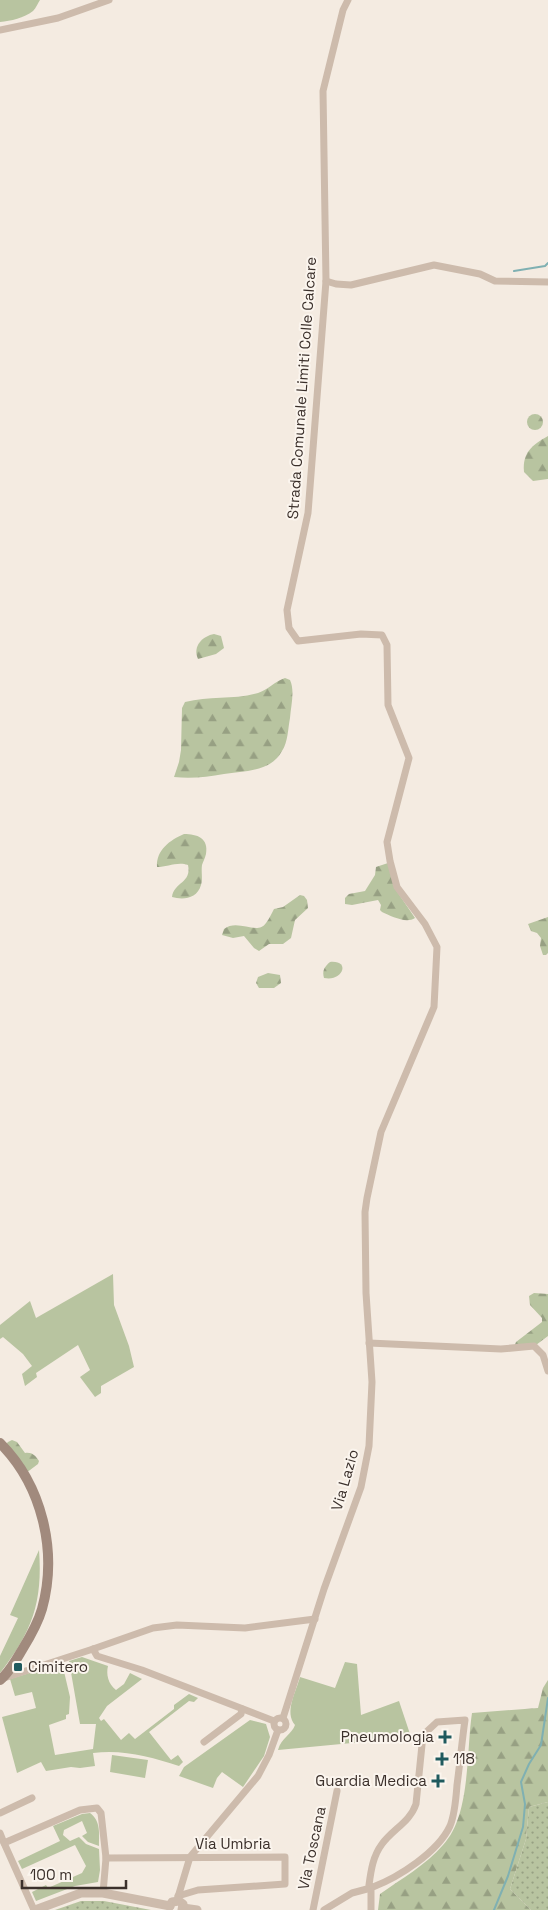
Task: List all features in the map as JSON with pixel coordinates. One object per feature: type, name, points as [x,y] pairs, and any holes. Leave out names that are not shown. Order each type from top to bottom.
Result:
[{"type":"main road","points":[[0,1443],[15,1460],[35,1496],[46,1536],[47,1555],[46,1588],[42,1609],[30,1636],[2,1679]]},
{"type":"street","points":[[0,30],[58,18],[109,0]]},
{"type":"street","name":"Strada Comunale Limiti Colle Calcare","points":[[348,0],[343,10],[323,91],[326,280],[308,513],[287,610],[289,628],[298,641],[361,634],[382,635],[387,645],[388,704],[409,758],[388,842],[390,860],[397,888],[425,924],[437,947],[434,1007],[381,1132],[367,1198],[365,1212],[366,1293],[369,1343]]},
{"type":"street","points":[[326,280],[336,284],[351,285],[434,265],[480,274],[495,281],[548,282]]},
{"type":"street","points":[[369,1343],[501,1349],[534,1346],[543,1355],[548,1371]]},
{"type":"street","name":"Via Lazio","points":[[283,1718],[361,1487],[369,1446],[372,1382],[369,1343]]},
{"type":"street","points":[[2,1679],[153,1628],[177,1625],[244,1628],[315,1619]]},
{"type":"street","points":[[93,1649],[97,1656],[142,1670],[274,1721]]},
{"type":"street","points":[[204,1742],[241,1714],[242,1709]]},
{"type":"street","points":[[274,1721],[279,1717],[283,1718],[290,1727],[278,1730]]},
{"type":"street","name":"Via Toscana","points":[[324,1910],[352,1893],[370,1888],[389,1879],[436,1846],[446,1833],[451,1824],[455,1806],[465,1720],[437,1722],[423,1735],[414,1812],[384,1842],[374,1858],[370,1888],[371,1910]]},
{"type":"street","points":[[274,1721],[275,1727],[278,1730]]},
{"type":"street","points":[[177,1905],[190,1858],[258,1776],[269,1756],[278,1730]]},
{"type":"street","name":"Via Toscana","points":[[313,1910],[337,1791]]},
{"type":"street","points":[[0,1813],[32,1798]]},
{"type":"street","points":[[4,1843],[80,1810],[97,1808],[102,1813],[106,1858],[103,1893]]},
{"type":"street","points":[[0,1833],[34,1910],[81,1893],[103,1893],[197,1910]]},
{"type":"street","name":"Via Umbria","points":[[106,1858],[285,1857],[285,1884],[198,1890],[177,1905]]},
{"type":"green space","points":[[0,0],[40,0],[34,10],[26,16],[0,22]]},
{"type":"green space","points":[[535,414],[541,416],[543,422],[541,428],[535,430],[529,428],[527,422],[529,416]]},
{"type":"green space","points":[[548,436],[548,479],[533,481],[524,472],[526,455],[533,446]]},
{"type":"green space","points":[[214,634],[221,636],[224,648],[216,654],[198,659],[196,650],[200,642]]},
{"type":"green space","points":[[285,678],[290,680],[292,689],[290,718],[287,739],[277,758],[264,767],[248,771],[187,778],[174,777],[181,750],[182,708],[185,702],[240,697],[258,693]]},
{"type":"green space","points":[[184,834],[197,836],[206,844],[206,854],[202,865],[202,883],[199,890],[193,896],[172,897],[173,892],[185,879],[189,871],[188,865],[176,864],[157,867],[157,861],[165,846]]},
{"type":"green space","points":[[388,863],[396,890],[415,918],[411,920],[403,920],[382,912],[378,900],[352,905],[345,904],[345,898],[349,894],[365,891],[375,875],[376,867]]},
{"type":"green space","points":[[300,895],[304,896],[307,900],[308,908],[295,920],[291,938],[283,944],[269,944],[259,951],[244,936],[233,938],[222,935],[224,929],[229,926],[262,927],[274,909],[283,907]]},
{"type":"green space","points":[[548,917],[548,953],[543,955],[540,946],[541,938],[537,933],[531,931],[528,924]]},
{"type":"green space","points":[[330,962],[341,964],[342,971],[336,977],[324,978],[324,969]]},
{"type":"green space","points":[[268,973],[280,975],[281,983],[274,988],[259,988],[256,983],[258,977]]},
{"type":"green space","points":[[113,1274],[114,1305],[129,1346],[134,1367],[101,1386],[101,1393],[95,1397],[80,1377],[90,1370],[78,1345],[36,1373],[37,1377],[25,1386],[22,1374],[32,1366],[23,1354],[3,1337],[0,1339],[0,1325],[30,1301],[36,1318]]},
{"type":"green space","points":[[534,1293],[548,1294],[548,1336],[536,1345],[514,1347],[516,1342],[542,1322],[542,1318],[530,1305],[529,1296]]},
{"type":"green space","points":[[12,1440],[17,1442],[25,1453],[33,1454],[39,1461],[38,1464],[26,1473],[5,1445]]},
{"type":"green space","points":[[39,1550],[39,1585],[33,1616],[20,1644],[0,1673],[0,1656],[18,1618],[10,1615]]},
{"type":"green space","points":[[82,1657],[108,1666],[108,1679],[116,1690],[124,1684],[130,1673],[142,1679],[107,1706],[99,1718],[101,1721],[104,1719],[121,1740],[129,1733],[135,1739],[174,1709],[174,1705],[189,1694],[198,1698],[194,1702],[189,1701],[149,1732],[171,1760],[178,1755],[183,1762],[179,1766],[137,1755],[104,1752],[93,1753],[95,1766],[46,1771],[41,1762],[17,1773],[2,1717],[36,1708],[32,1692],[15,1696],[10,1679],[62,1663],[70,1697],[69,1714],[66,1715],[66,1719],[49,1725],[55,1755],[93,1749],[96,1724],[80,1724],[69,1661]]},
{"type":"green space","points":[[345,1662],[357,1664],[361,1715],[399,1701],[410,1734],[373,1741],[278,1750],[295,1725],[292,1720],[291,1708],[300,1677],[335,1688]]},
{"type":"green space","points":[[548,1680],[548,1802],[529,1807],[526,1839],[510,1889],[531,1910],[378,1910],[380,1894],[429,1859],[443,1845],[452,1832],[463,1800],[472,1713],[538,1708],[543,1688]]},
{"type":"green space","points":[[250,1720],[266,1724],[270,1737],[264,1756],[243,1787],[222,1772],[213,1788],[179,1776],[184,1767]]},
{"type":"green space","points":[[112,1755],[148,1760],[145,1778],[110,1772]]},
{"type":"green space","points":[[548,1802],[548,1910],[531,1910],[510,1889],[526,1839],[529,1807]]},
{"type":"green space","points":[[90,1813],[98,1824],[99,1846],[88,1842],[82,1836],[87,1833],[82,1821],[64,1830],[63,1835],[70,1841],[79,1837],[86,1844],[99,1849],[100,1870],[98,1882],[75,1886],[36,1901],[32,1892],[46,1885],[48,1888],[82,1873],[86,1866],[75,1845],[22,1869],[18,1861],[60,1841],[53,1826],[82,1814]]},
{"type":"green space","points":[[81,1901],[104,1901],[151,1910],[55,1910]]},
{"type":"waterway","points":[[514,271],[545,266],[548,263]]},
{"type":"waterway","points":[[494,1910],[508,1876],[523,1827],[525,1804],[521,1782],[529,1764],[541,1745],[548,1698]]},
{"type":"place","name":"Cimitero","points":[[18,1667]]},
{"type":"place","name":"Pneumologia","points":[[445,1737]]},
{"type":"place","name":"118","points":[[442,1759]]},
{"type":"place","name":"Guardia Medica","points":[[438,1781]]}]
